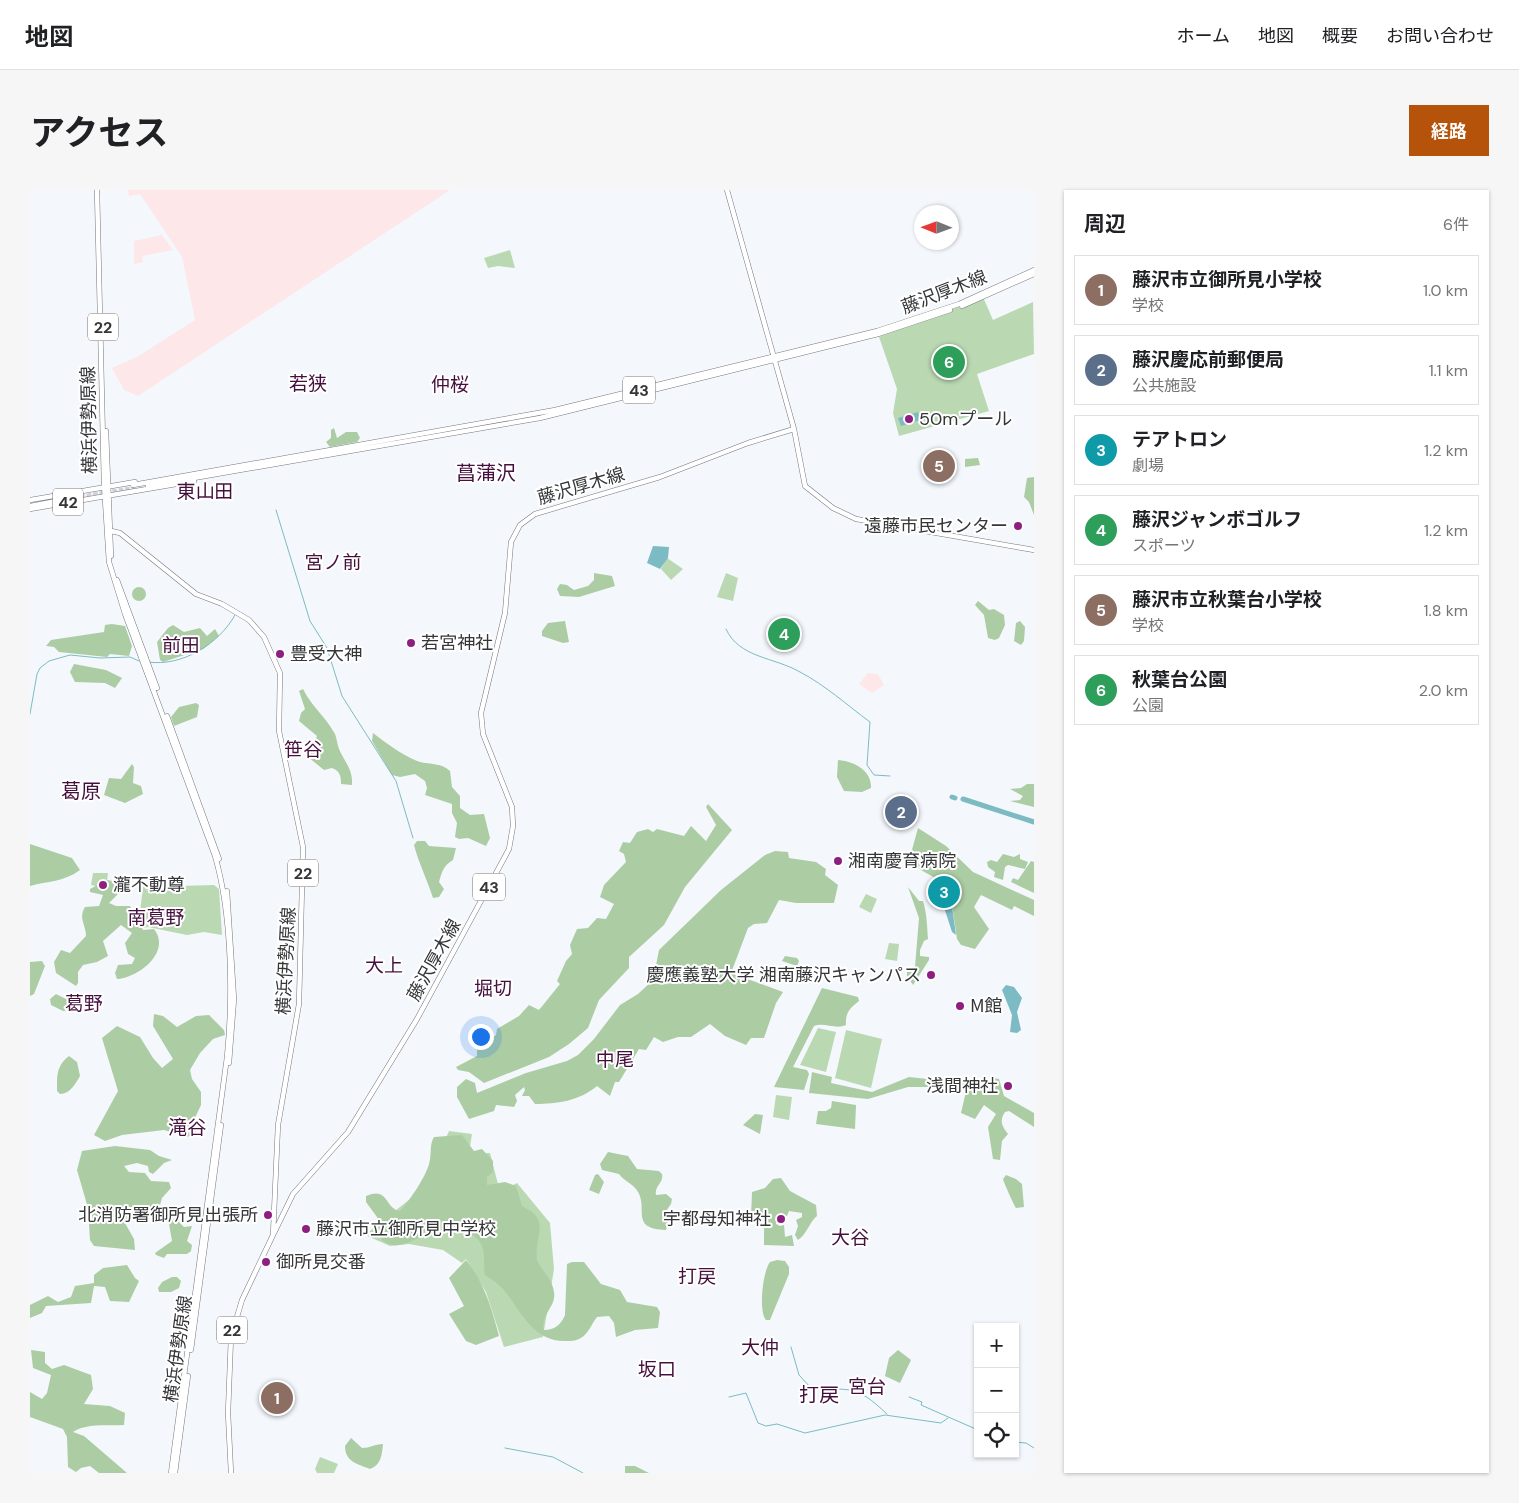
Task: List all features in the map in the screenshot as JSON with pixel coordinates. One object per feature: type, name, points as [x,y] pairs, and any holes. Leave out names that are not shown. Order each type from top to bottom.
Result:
[{"type":"main road","name":"横浜伊勢原線","points":[[98,190],[106,488],[111,571],[215,856],[222,879],[225,906],[230,998],[228,1048],[173,1473]]},
{"type":"main road","points":[[727,190],[794,429],[804,486],[833,508],[856,519],[1034,550]]},
{"type":"main road","name":"藤沢厚木線","points":[[775,358],[922,318],[959,304],[1034,270]]},
{"type":"main road","name":"藤沢厚木線","points":[[134,486],[511,424],[919,322],[1034,274]]},
{"type":"main road","name":"藤沢厚木線","points":[[273,1235],[293,1194],[348,1132],[417,1019],[509,849],[513,831],[512,807],[483,734],[481,719],[505,614],[510,549],[516,531],[525,520],[535,514],[660,477],[746,443],[794,429]]},
{"type":"main road","points":[[106,488],[190,473],[221,472]]},
{"type":"main road","points":[[107,495],[192,481],[221,472]]},
{"type":"main road","name":"42","points":[[30,504],[106,488]]},
{"type":"main road","name":"42","points":[[30,504],[107,495]]},
{"type":"main road","name":"42","points":[[30,504],[73,497]]},
{"type":"main road","name":"横浜伊勢原線","points":[[108,530],[120,533],[200,597],[222,604],[251,622],[264,637],[280,673],[279,731],[303,847],[300,1004],[277,1130],[273,1235],[242,1300],[231,1337],[228,1418],[231,1473]]},
{"type":"shaded area","points":[[128,190],[450,190],[138,396],[124,390],[112,368],[137,357],[195,320],[182,257],[140,194],[129,196]]},
{"type":"shaded area","points":[[162,235],[173,250],[142,256],[143,262],[134,264],[134,241]]},
{"type":"shaded area","points":[[868,673],[878,674],[884,685],[872,693],[859,684]]},
{"type":"green space","points":[[510,250],[515,268],[498,266],[488,268],[484,258]]},
{"type":"green space","points":[[983,297],[993,320],[1033,302],[1034,354],[977,374],[989,411],[899,436],[893,413],[897,389],[878,334],[927,319]]},
{"type":"green space","points":[[334,428],[337,438],[346,432],[357,432],[360,438],[357,442],[330,447],[326,442],[331,438],[331,430]]},
{"type":"green space","points":[[978,458],[980,465],[965,467],[965,459]]},
{"type":"green space","points":[[1034,477],[1034,515],[1029,502],[1024,497],[1027,478]]},
{"type":"green space","points":[[667,558],[683,569],[671,580],[661,569]]},
{"type":"green space","points":[[594,573],[612,576],[615,586],[579,597],[560,596],[557,589],[560,584],[567,585],[574,590],[588,586],[594,580]]},
{"type":"green space","points":[[726,573],[738,578],[733,601],[717,597]]},
{"type":"green space","points":[[139,587],[144,589],[146,594],[144,599],[139,601],[134,599],[132,594],[134,589]]},
{"type":"green space","points":[[978,601],[989,610],[994,609],[1004,615],[1005,625],[999,638],[995,640],[988,638],[984,615],[975,605]]},
{"type":"green space","points":[[565,621],[569,642],[563,643],[542,636],[542,631],[548,623]]},
{"type":"green space","points":[[1020,621],[1025,627],[1024,641],[1021,645],[1014,641],[1016,623]]},
{"type":"green space","points":[[105,625],[125,626],[132,646],[129,656],[110,654],[107,657],[59,652],[54,647],[46,646],[51,640],[104,632]]},
{"type":"green space","points":[[173,625],[184,632],[200,628],[207,636],[215,629],[219,636],[203,649],[163,662],[160,660],[157,642],[168,628]]},
{"type":"green space","points":[[74,664],[106,670],[122,678],[115,688],[105,683],[75,682],[70,672]]},
{"type":"green space","points":[[303,689],[335,734],[339,749],[350,770],[352,785],[341,784],[337,771],[332,768],[324,770],[308,757],[317,736],[299,721],[301,713],[305,709],[299,691]]},
{"type":"green space","points":[[196,703],[199,705],[197,717],[174,726],[171,717],[179,707]]},
{"type":"green space","points":[[373,733],[417,761],[443,766],[450,771],[452,787],[460,796],[460,808],[470,815],[484,814],[490,838],[486,846],[468,838],[459,839],[455,837],[457,823],[452,813],[452,804],[425,795],[427,788],[425,781],[415,774],[400,777],[392,775],[372,741]]},
{"type":"green space","points":[[838,760],[850,762],[865,771],[871,788],[862,792],[844,791],[837,777]]},
{"type":"green space","points":[[132,764],[134,767],[133,783],[141,786],[143,794],[125,803],[104,795],[109,778],[121,779]]},
{"type":"green space","points":[[1027,784],[1034,784],[1034,807],[1010,801],[1020,800],[1023,796],[1010,789],[1021,788]]},
{"type":"green space","points":[[708,804],[732,830],[685,887],[664,925],[629,957],[629,968],[599,1000],[588,1028],[569,1044],[549,1057],[484,1083],[469,1072],[458,1070],[456,1067],[477,1056],[477,1049],[496,1035],[497,1029],[519,1016],[529,1005],[539,1010],[560,984],[557,981],[566,961],[572,954],[570,945],[577,929],[588,928],[597,918],[606,919],[614,904],[600,897],[604,885],[626,862],[624,854],[619,851],[623,842],[630,843],[637,832],[648,829],[653,832],[657,829],[684,836],[691,826],[706,841],[716,825],[706,807]]},
{"type":"green space","points":[[918,828],[946,846],[973,872],[1034,900],[1034,916],[1014,906],[1012,910],[981,895],[974,907],[989,929],[975,949],[961,945],[957,939],[950,891],[955,886],[949,877],[935,878],[921,870],[910,857]]},
{"type":"green space","points":[[417,841],[425,841],[429,846],[456,848],[453,860],[445,867],[441,875],[439,882],[444,889],[439,897],[433,898],[414,845]]},
{"type":"green space","points":[[30,844],[72,858],[80,870],[62,879],[30,886]]},
{"type":"green space","points":[[775,851],[788,852],[789,858],[816,862],[826,869],[825,875],[838,885],[834,903],[796,903],[779,900],[767,923],[754,924],[748,928],[731,973],[783,992],[776,1003],[764,1038],[751,1038],[746,1045],[725,1036],[710,1024],[691,1037],[678,1037],[663,1042],[654,1037],[646,1050],[639,1049],[619,1082],[615,1082],[610,1096],[597,1086],[583,1095],[568,1101],[535,1104],[529,1096],[522,1096],[525,1090],[524,1087],[515,1095],[517,1101],[514,1107],[496,1105],[494,1111],[469,1119],[457,1097],[457,1087],[466,1079],[475,1083],[477,1093],[526,1073],[567,1061],[578,1055],[594,1039],[620,1005],[638,994],[653,980],[659,950],[721,890],[765,855]]},
{"type":"green space","points":[[1003,854],[1014,857],[1020,854],[1020,859],[1028,862],[1025,869],[1008,865],[1005,867],[1003,880],[994,877],[995,872],[988,867],[987,862],[991,860],[997,862]]},
{"type":"green space","points":[[1031,861],[1034,862],[1034,893],[1011,882],[1013,878],[1018,880]]},
{"type":"green space","points":[[93,873],[108,873],[106,889],[91,885]]},
{"type":"green space","points":[[107,880],[113,881],[119,888],[118,894],[109,903],[116,906],[130,906],[143,930],[154,929],[159,946],[156,955],[143,969],[125,978],[117,979],[115,973],[118,965],[132,964],[135,958],[128,954],[125,943],[132,933],[121,925],[103,941],[108,956],[97,962],[83,965],[78,972],[78,983],[76,986],[56,973],[54,962],[61,950],[70,953],[86,936],[82,918],[83,911],[85,907],[99,906],[103,895],[90,892],[90,889]]},
{"type":"green space","points":[[214,885],[219,889],[222,935],[204,932],[187,935],[148,927],[138,929],[143,887]]},
{"type":"green space","points":[[908,887],[919,901],[923,901],[928,939],[924,941],[920,950],[920,956],[929,957],[913,985],[907,976],[907,969],[915,967],[919,918]]},
{"type":"green space","points":[[866,894],[877,899],[871,913],[859,907]]},
{"type":"green space","points":[[889,943],[899,944],[897,961],[885,959]]},
{"type":"green space","points":[[785,956],[797,958],[799,961],[797,966],[782,961]]},
{"type":"green space","points":[[42,961],[45,966],[34,994],[30,996],[30,962]]},
{"type":"green space","points":[[822,988],[858,997],[859,1001],[849,1011],[846,1017],[846,1025],[838,1027],[814,1026],[793,1067],[807,1070],[809,1074],[804,1090],[774,1087]]},
{"type":"green space","points":[[56,994],[74,1003],[75,1008],[63,1011],[51,1005],[50,999]]},
{"type":"green space","points":[[154,1014],[163,1016],[177,1027],[196,1016],[209,1015],[224,1030],[225,1035],[213,1039],[200,1053],[190,1070],[192,1079],[201,1092],[201,1105],[193,1122],[197,1133],[187,1137],[164,1130],[122,1135],[105,1141],[94,1135],[118,1091],[102,1038],[117,1026],[140,1037],[153,1058],[162,1068],[173,1059],[153,1026]]},
{"type":"green space","points":[[818,1028],[836,1032],[826,1072],[800,1065]]},
{"type":"green space","points":[[846,1030],[882,1039],[871,1088],[835,1078]]},
{"type":"green space","points":[[69,1056],[77,1062],[80,1076],[70,1090],[60,1094],[57,1091],[58,1072]]},
{"type":"green space","points":[[812,1072],[832,1077],[831,1083],[872,1092],[909,1077],[984,1085],[993,1078],[999,1079],[1004,1096],[1034,1113],[1034,1127],[1009,1111],[1005,1112],[1002,1123],[1008,1134],[1002,1141],[1000,1160],[993,1159],[988,1127],[996,1114],[984,1105],[975,1119],[961,1113],[967,1087],[908,1087],[868,1099],[809,1093]]},
{"type":"green space","points":[[776,1095],[792,1097],[789,1120],[773,1117]]},
{"type":"green space","points":[[832,1101],[856,1105],[855,1129],[816,1124],[818,1111],[826,1111],[831,1108]]},
{"type":"green space","points":[[755,1114],[763,1115],[760,1134],[743,1125]]},
{"type":"green space","points":[[449,1131],[472,1134],[469,1153],[490,1153],[500,1192],[517,1183],[550,1223],[554,1269],[543,1337],[504,1347],[486,1292],[466,1259],[462,1263],[443,1250],[409,1244],[390,1246],[365,1235],[425,1187]]},
{"type":"green space","points":[[462,1135],[474,1151],[482,1149],[493,1161],[493,1172],[487,1177],[487,1185],[505,1182],[516,1186],[522,1206],[537,1217],[540,1229],[537,1260],[551,1283],[554,1292],[553,1302],[544,1320],[544,1330],[557,1326],[565,1315],[567,1264],[572,1262],[584,1262],[601,1284],[620,1290],[627,1302],[657,1307],[660,1312],[658,1328],[635,1330],[616,1337],[614,1323],[609,1316],[597,1317],[581,1338],[572,1341],[555,1340],[536,1331],[522,1316],[502,1288],[485,1275],[483,1248],[477,1238],[467,1231],[455,1227],[444,1228],[401,1245],[391,1245],[382,1240],[377,1217],[366,1202],[366,1196],[379,1194],[391,1206],[400,1211],[417,1189],[427,1169],[434,1137]]},
{"type":"green space","points":[[115,1146],[150,1150],[159,1156],[172,1160],[164,1163],[153,1174],[149,1172],[148,1166],[137,1163],[124,1166],[129,1172],[145,1173],[151,1181],[169,1182],[171,1188],[162,1198],[158,1212],[131,1219],[125,1223],[134,1239],[135,1250],[94,1246],[90,1240],[88,1208],[77,1170],[82,1151]]},
{"type":"green space","points":[[608,1152],[628,1156],[637,1169],[659,1171],[662,1174],[662,1180],[656,1189],[656,1195],[666,1194],[672,1199],[666,1211],[668,1222],[666,1230],[655,1229],[644,1222],[641,1198],[634,1187],[619,1174],[602,1170],[600,1164]]},
{"type":"green space","points":[[598,1174],[604,1182],[599,1194],[589,1190],[595,1175]]},
{"type":"green space","points":[[1006,1175],[1022,1184],[1024,1207],[1016,1208],[1003,1179]]},
{"type":"green space","points":[[781,1178],[790,1191],[816,1205],[817,1216],[798,1240],[795,1235],[798,1226],[796,1220],[802,1217],[802,1213],[789,1211],[787,1216],[781,1214],[776,1216],[776,1224],[784,1225],[785,1237],[792,1235],[794,1246],[764,1245],[764,1217],[751,1217],[752,1192],[765,1188],[773,1179]]},
{"type":"green space","points":[[175,1218],[184,1227],[192,1226],[187,1241],[192,1245],[191,1251],[187,1254],[167,1254],[164,1258],[156,1255],[155,1253],[172,1241],[169,1224]]},
{"type":"green space","points":[[466,1260],[483,1287],[499,1336],[476,1345],[466,1341],[449,1314],[464,1306],[449,1278]]},
{"type":"green space","points":[[777,1260],[785,1261],[789,1267],[789,1274],[770,1320],[766,1320],[762,1308],[765,1274],[770,1262]]},
{"type":"green space","points":[[127,1265],[139,1281],[129,1302],[110,1301],[105,1287],[94,1286],[91,1303],[46,1306],[42,1313],[30,1318],[30,1305],[48,1296],[58,1302],[71,1297],[75,1286],[94,1283],[94,1275],[103,1268]]},
{"type":"green space","points":[[172,1277],[177,1277],[181,1281],[179,1288],[171,1292],[159,1292],[158,1288],[162,1282]]},
{"type":"green space","points":[[31,1350],[45,1352],[45,1363],[52,1369],[64,1365],[91,1375],[93,1389],[84,1404],[110,1406],[125,1413],[124,1425],[91,1426],[73,1432],[84,1436],[127,1473],[99,1473],[90,1466],[81,1468],[76,1472],[68,1467],[67,1437],[63,1429],[30,1417],[30,1392],[42,1399],[47,1393],[51,1375],[33,1368]]},
{"type":"green space","points":[[898,1350],[911,1360],[900,1383],[885,1376],[889,1358]]},
{"type":"green space","points":[[351,1438],[362,1448],[383,1444],[377,1465],[370,1469],[357,1464],[347,1456],[345,1446]]},
{"type":"green space","points":[[320,1457],[338,1464],[334,1473],[317,1473],[315,1469]]},
{"type":"green space","points":[[625,1466],[635,1466],[649,1473],[625,1473]]},
{"type":"water","name":"50mプール","points":[[918,412],[920,420],[901,426],[898,418]]},
{"type":"water","points":[[653,546],[669,547],[668,558],[660,569],[647,563]]},
{"type":"water","points":[[951,899],[956,935],[952,932],[942,901]]},
{"type":"water","points":[[1006,985],[1014,987],[1022,998],[1017,1012],[1021,1030],[1017,1033],[1010,1032],[1012,1015],[1002,990]]},
{"type":"waterway","points":[[276,510],[310,621],[327,648],[342,696],[396,781],[413,838]]},
{"type":"waterway","points":[[148,662],[174,661],[198,651],[219,635],[235,615]]},
{"type":"waterway","points":[[726,629],[739,646],[809,677],[870,722],[867,765],[874,775],[890,776]]},
{"type":"waterway","points":[[30,714],[37,674],[40,668],[49,661],[70,655],[100,658],[130,657],[139,661]]},
{"type":"waterway","points":[[963,799],[1034,822]]},
{"type":"waterway","points":[[791,1347],[799,1375],[811,1388],[852,1390],[867,1397],[887,1414]]},
{"type":"waterway","points":[[729,1397],[746,1393],[758,1423],[766,1426],[777,1424],[805,1433],[885,1415],[941,1423],[948,1418]]},
{"type":"waterway","points":[[909,1397],[922,1402],[921,1405],[974,1428]]},
{"type":"waterway","points":[[1019,1442],[1026,1443],[1034,1448]]},
{"type":"waterway","points":[[505,1448],[553,1457],[583,1473]]},
{"type":"tunnel","points":[[74,498],[134,488]]},
{"type":"place","name":"秋葉台公園","points":[[949,362]]},
{"type":"place","name":"50mプール","points":[[909,419]]},
{"type":"place","name":"藤沢市立秋葉台小学校","points":[[939,466]]},
{"type":"place","name":"遠藤市民センター","points":[[1018,526]]},
{"type":"place","name":"藤沢ジャンボゴルフ","points":[[784,634]]},
{"type":"place","name":"若宮神社","points":[[411,643]]},
{"type":"place","name":"豊受大神","points":[[280,654]]},
{"type":"place","name":"藤沢慶応前郵便局","points":[[901,812]]},
{"type":"place","name":"湘南慶育病院","points":[[838,861]]},
{"type":"place","name":"瀧不動尊","points":[[103,885]]},
{"type":"place","name":"テアトロン","points":[[944,892]]},
{"type":"place","name":"慶應義塾大学 湘南藤沢キャンパス","points":[[931,975]]},
{"type":"place","name":"Μ館","points":[[960,1006]]},
{"type":"place","name":"浅間神社","points":[[1008,1086]]},
{"type":"place","name":"北消防署御所見出張所","points":[[268,1215]]},
{"type":"place","name":"宇都母知神社","points":[[781,1219]]},
{"type":"place","name":"藤沢市立御所見中学校","points":[[306,1229]]},
{"type":"place","name":"御所見交番","points":[[266,1262]]},
{"type":"place","name":"藤沢市立御所見小学校","points":[[277,1398]]},
{"type":"district","name":"若狭","points":[[308,383]]},
{"type":"district","name":"仲桜","points":[[450,384]]},
{"type":"district","name":"菖蒲沢","points":[[486,473]]},
{"type":"district","name":"東山田","points":[[205,491]]},
{"type":"district","name":"宮ノ前","points":[[333,562]]},
{"type":"district","name":"前田","points":[[181,645]]},
{"type":"district","name":"笹谷","points":[[303,749]]},
{"type":"district","name":"葛原","points":[[81,791]]},
{"type":"district","name":"南葛野","points":[[156,917]]},
{"type":"district","name":"大上","points":[[384,965]]},
{"type":"district","name":"堀切","points":[[493,988]]},
{"type":"district","name":"葛野","points":[[84,1003]]},
{"type":"district","name":"中尾","points":[[615,1059]]},
{"type":"district","name":"滝谷","points":[[187,1127]]},
{"type":"district","name":"大谷","points":[[850,1237]]},
{"type":"district","name":"打戻","points":[[697,1276]]},
{"type":"district","name":"大仲","points":[[760,1347]]},
{"type":"district","name":"坂口","points":[[657,1369]]},
{"type":"district","name":"宮台","points":[[867,1386]]},
{"type":"district","name":"打戻","points":[[819,1395]]}]
